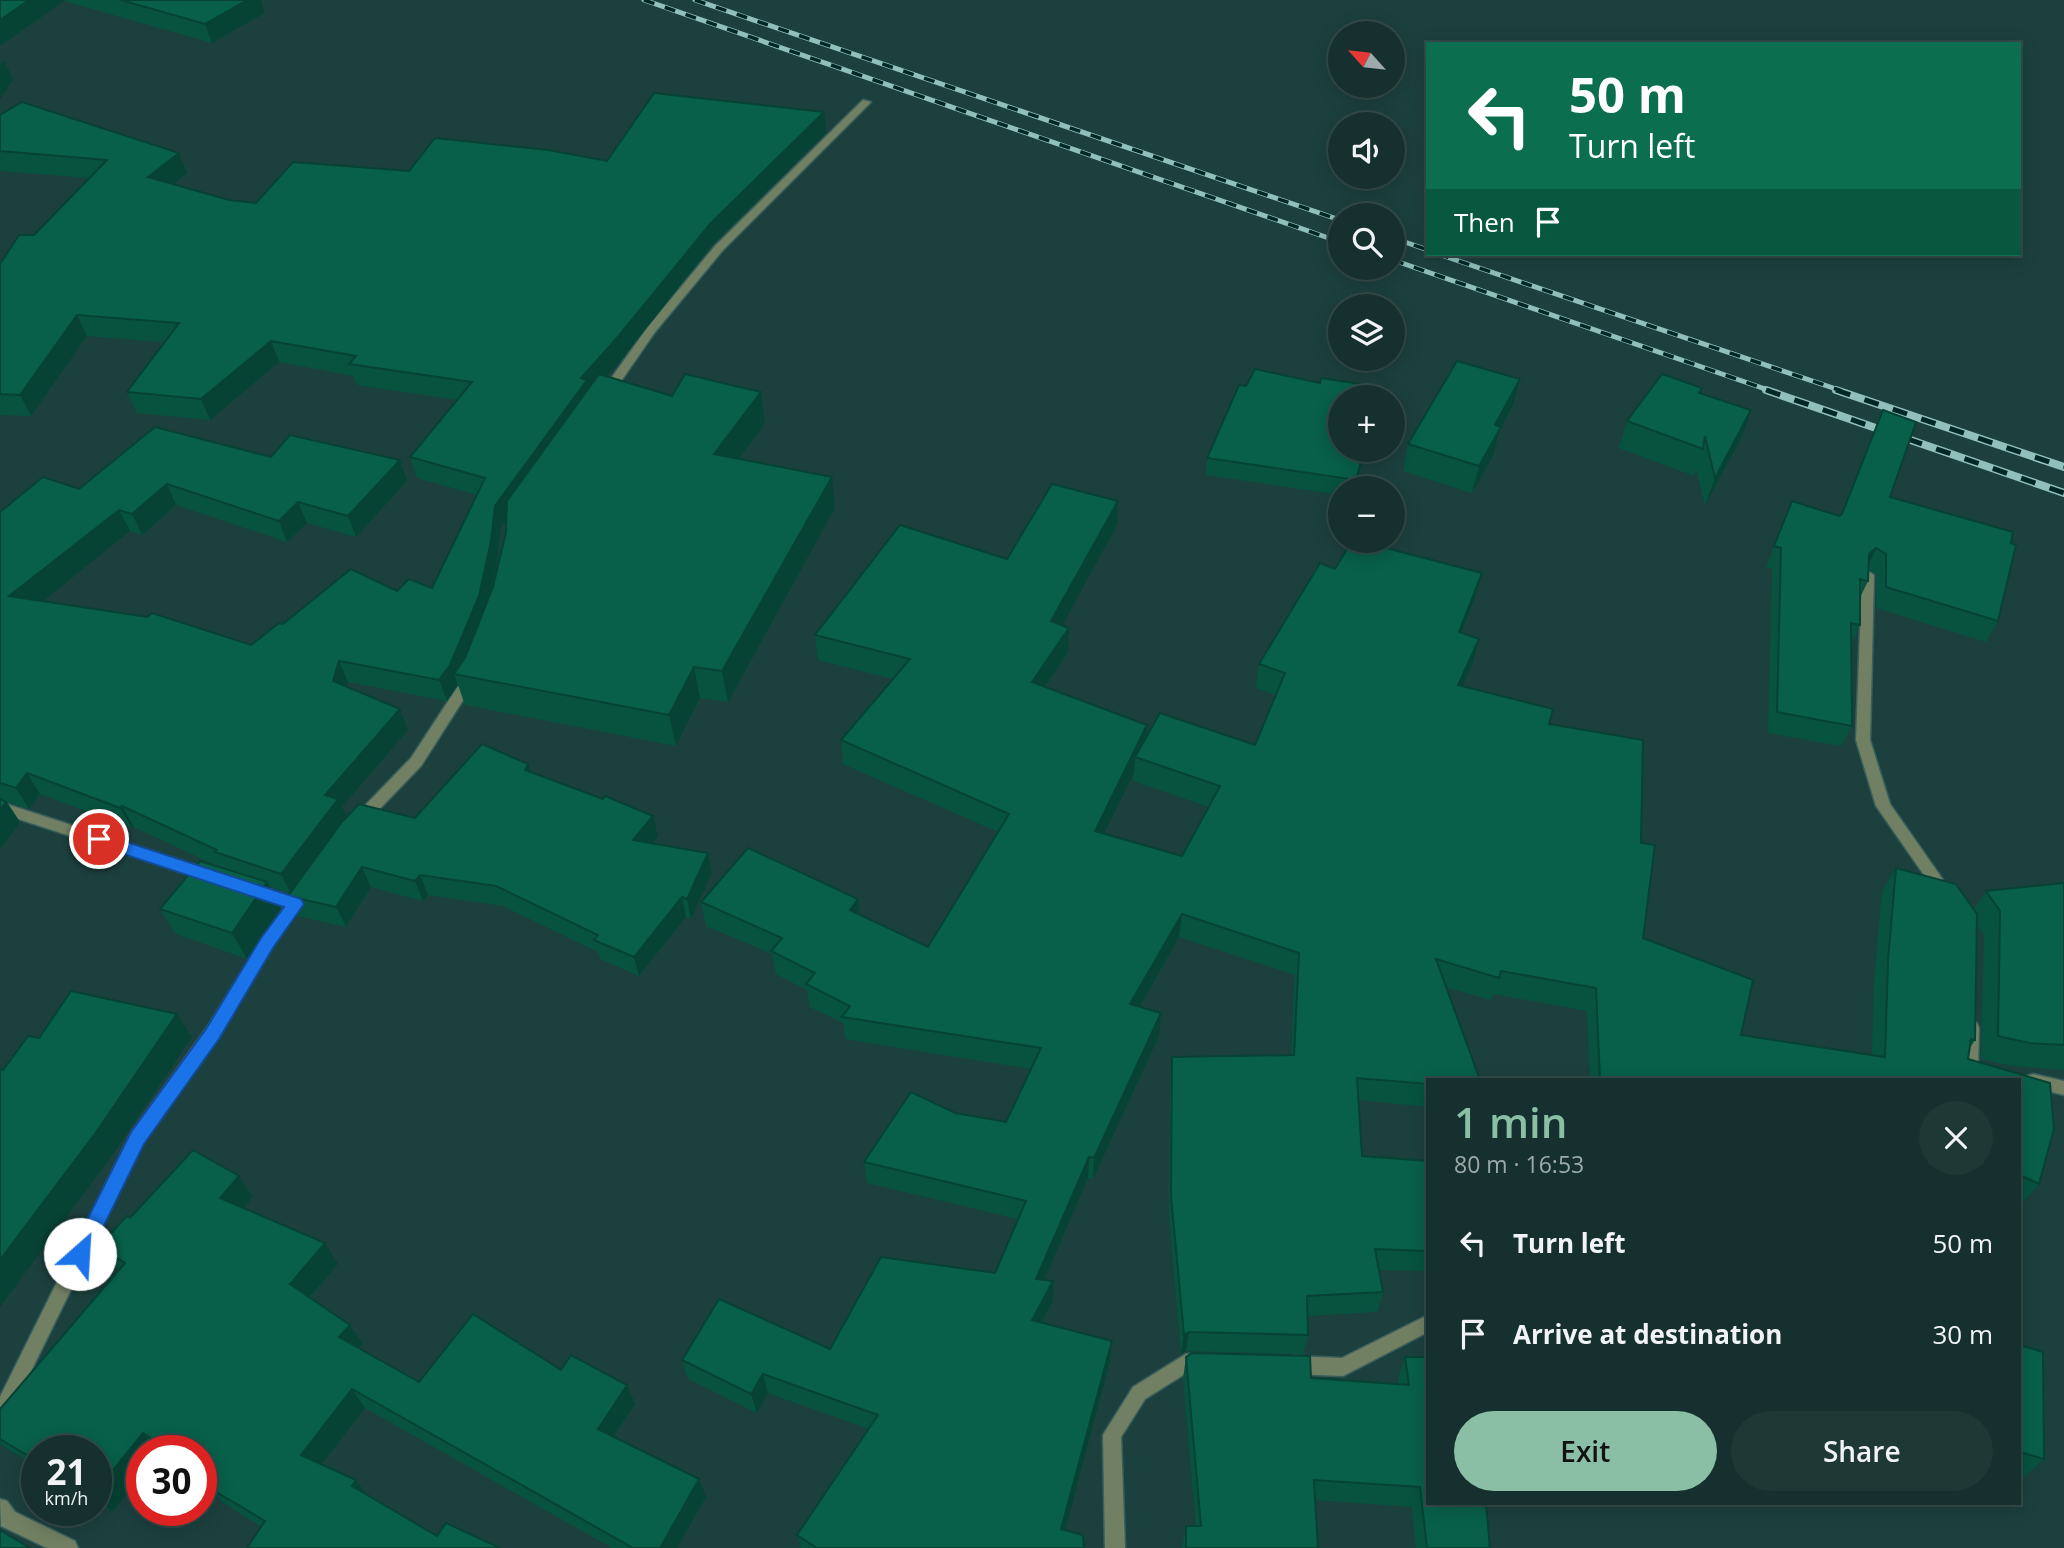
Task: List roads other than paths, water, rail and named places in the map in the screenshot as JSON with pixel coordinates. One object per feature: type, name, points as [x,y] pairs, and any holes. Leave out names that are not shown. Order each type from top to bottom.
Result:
[{"type":"street","points":[[596,409],[651,330],[719,248],[866,102]]},
{"type":"street","points":[[1868,575],[1863,740],[1883,806],[1952,904]]},
{"type":"street","points":[[344,836],[416,762],[466,688],[475,665]]},
{"type":"street","points":[[0,807],[218,878]]},
{"type":"street","points":[[0,1416],[137,1138],[212,1034],[267,943],[312,881]]},
{"type":"street","points":[[244,887],[295,904]]},
{"type":"street","points":[[1972,1014],[1974,1071]]},
{"type":"street","points":[[2011,1075],[2064,1088]]},
{"type":"street","points":[[1277,1365],[1343,1367],[1426,1324]]},
{"type":"street","points":[[1115,1548],[1112,1435],[1139,1393],[1150,1385],[1186,1363],[1225,1364]]},
{"type":"street","points":[[0,1508],[8,1519],[68,1548]]},
{"type":"railway","points":[[644,0],[1328,238]]},
{"type":"railway","points":[[695,0],[1328,216]]},
{"type":"railway","points":[[1405,242],[1426,249]]},
{"type":"railway","points":[[1444,256],[1842,391]]},
{"type":"railway","points":[[1405,264],[1771,391]]},
{"type":"railway","points":[[1766,390],[2064,493]]},
{"type":"railway","points":[[1836,390],[2064,467]]}]
